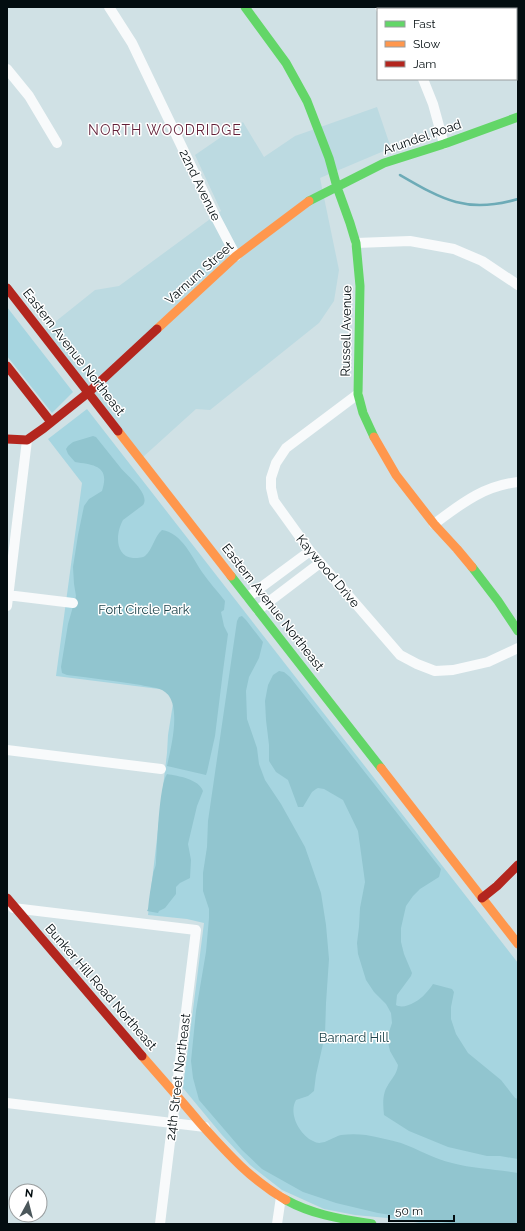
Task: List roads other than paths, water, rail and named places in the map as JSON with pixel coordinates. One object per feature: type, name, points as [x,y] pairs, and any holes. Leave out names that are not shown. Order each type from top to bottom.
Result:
[{"type":"street","name":"22nd Avenue","points":[[109,7],[132,43],[216,218],[236,256]]},
{"type":"street","name":"Russell Avenue","points":[[245,7],[286,64],[307,101],[329,158],[336,187],[356,243],[360,286],[358,394],[363,413],[373,435],[396,475],[434,524],[489,590],[518,631]]},
{"type":"street","points":[[7,69],[29,96],[57,143]]},
{"type":"street","points":[[423,80],[433,104],[444,144]]},
{"type":"street","name":"Arundel Road","points":[[336,187],[384,163],[444,144],[518,117]]},
{"type":"street","name":"Varnum Street","points":[[27,440],[90,392],[236,256],[308,201],[336,187]]},
{"type":"street","points":[[356,243],[410,241],[454,249],[482,261],[518,285]]},
{"type":"street","name":"Eastern Avenue Northeast","points":[[7,288],[90,392],[518,944]]},
{"type":"street","points":[[7,366],[52,422]]},
{"type":"street","name":"Kaywood Drive","points":[[358,394],[286,448],[276,462],[271,478],[271,488],[274,501],[310,552],[400,655],[435,671],[453,670],[488,662],[518,648]]},
{"type":"street","points":[[7,439],[27,440],[7,599],[73,603]]},
{"type":"street","points":[[434,524],[464,501],[487,489],[505,483],[518,482]]},
{"type":"street","points":[[248,597],[310,552]]},
{"type":"street","points":[[258,610],[320,563]]},
{"type":"street","points":[[7,750],[161,769]]},
{"type":"street","points":[[482,898],[497,886],[518,865]]},
{"type":"street","name":"Bunker Hill Road Northeast","points":[[7,898],[12,908],[221,1146],[262,1185],[297,1206],[322,1215],[372,1224]]},
{"type":"street","name":"24th Street Northeast","points":[[12,908],[196,930],[160,1224]]},
{"type":"street","points":[[7,1103],[205,1127]]},
{"type":"street","points":[[277,1224],[280,1197]]},
{"type":"waterway","points":[[400,175],[443,198],[470,205],[484,205],[518,199]]},
{"type":"district","name":"NORTH WOODRIDGE","points":[[165,130]]},
{"type":"park label","name":"Fort Circle Park","points":[[144,609]]},
{"type":"park label","name":"Barnard Hill","points":[[354,1037]]}]
